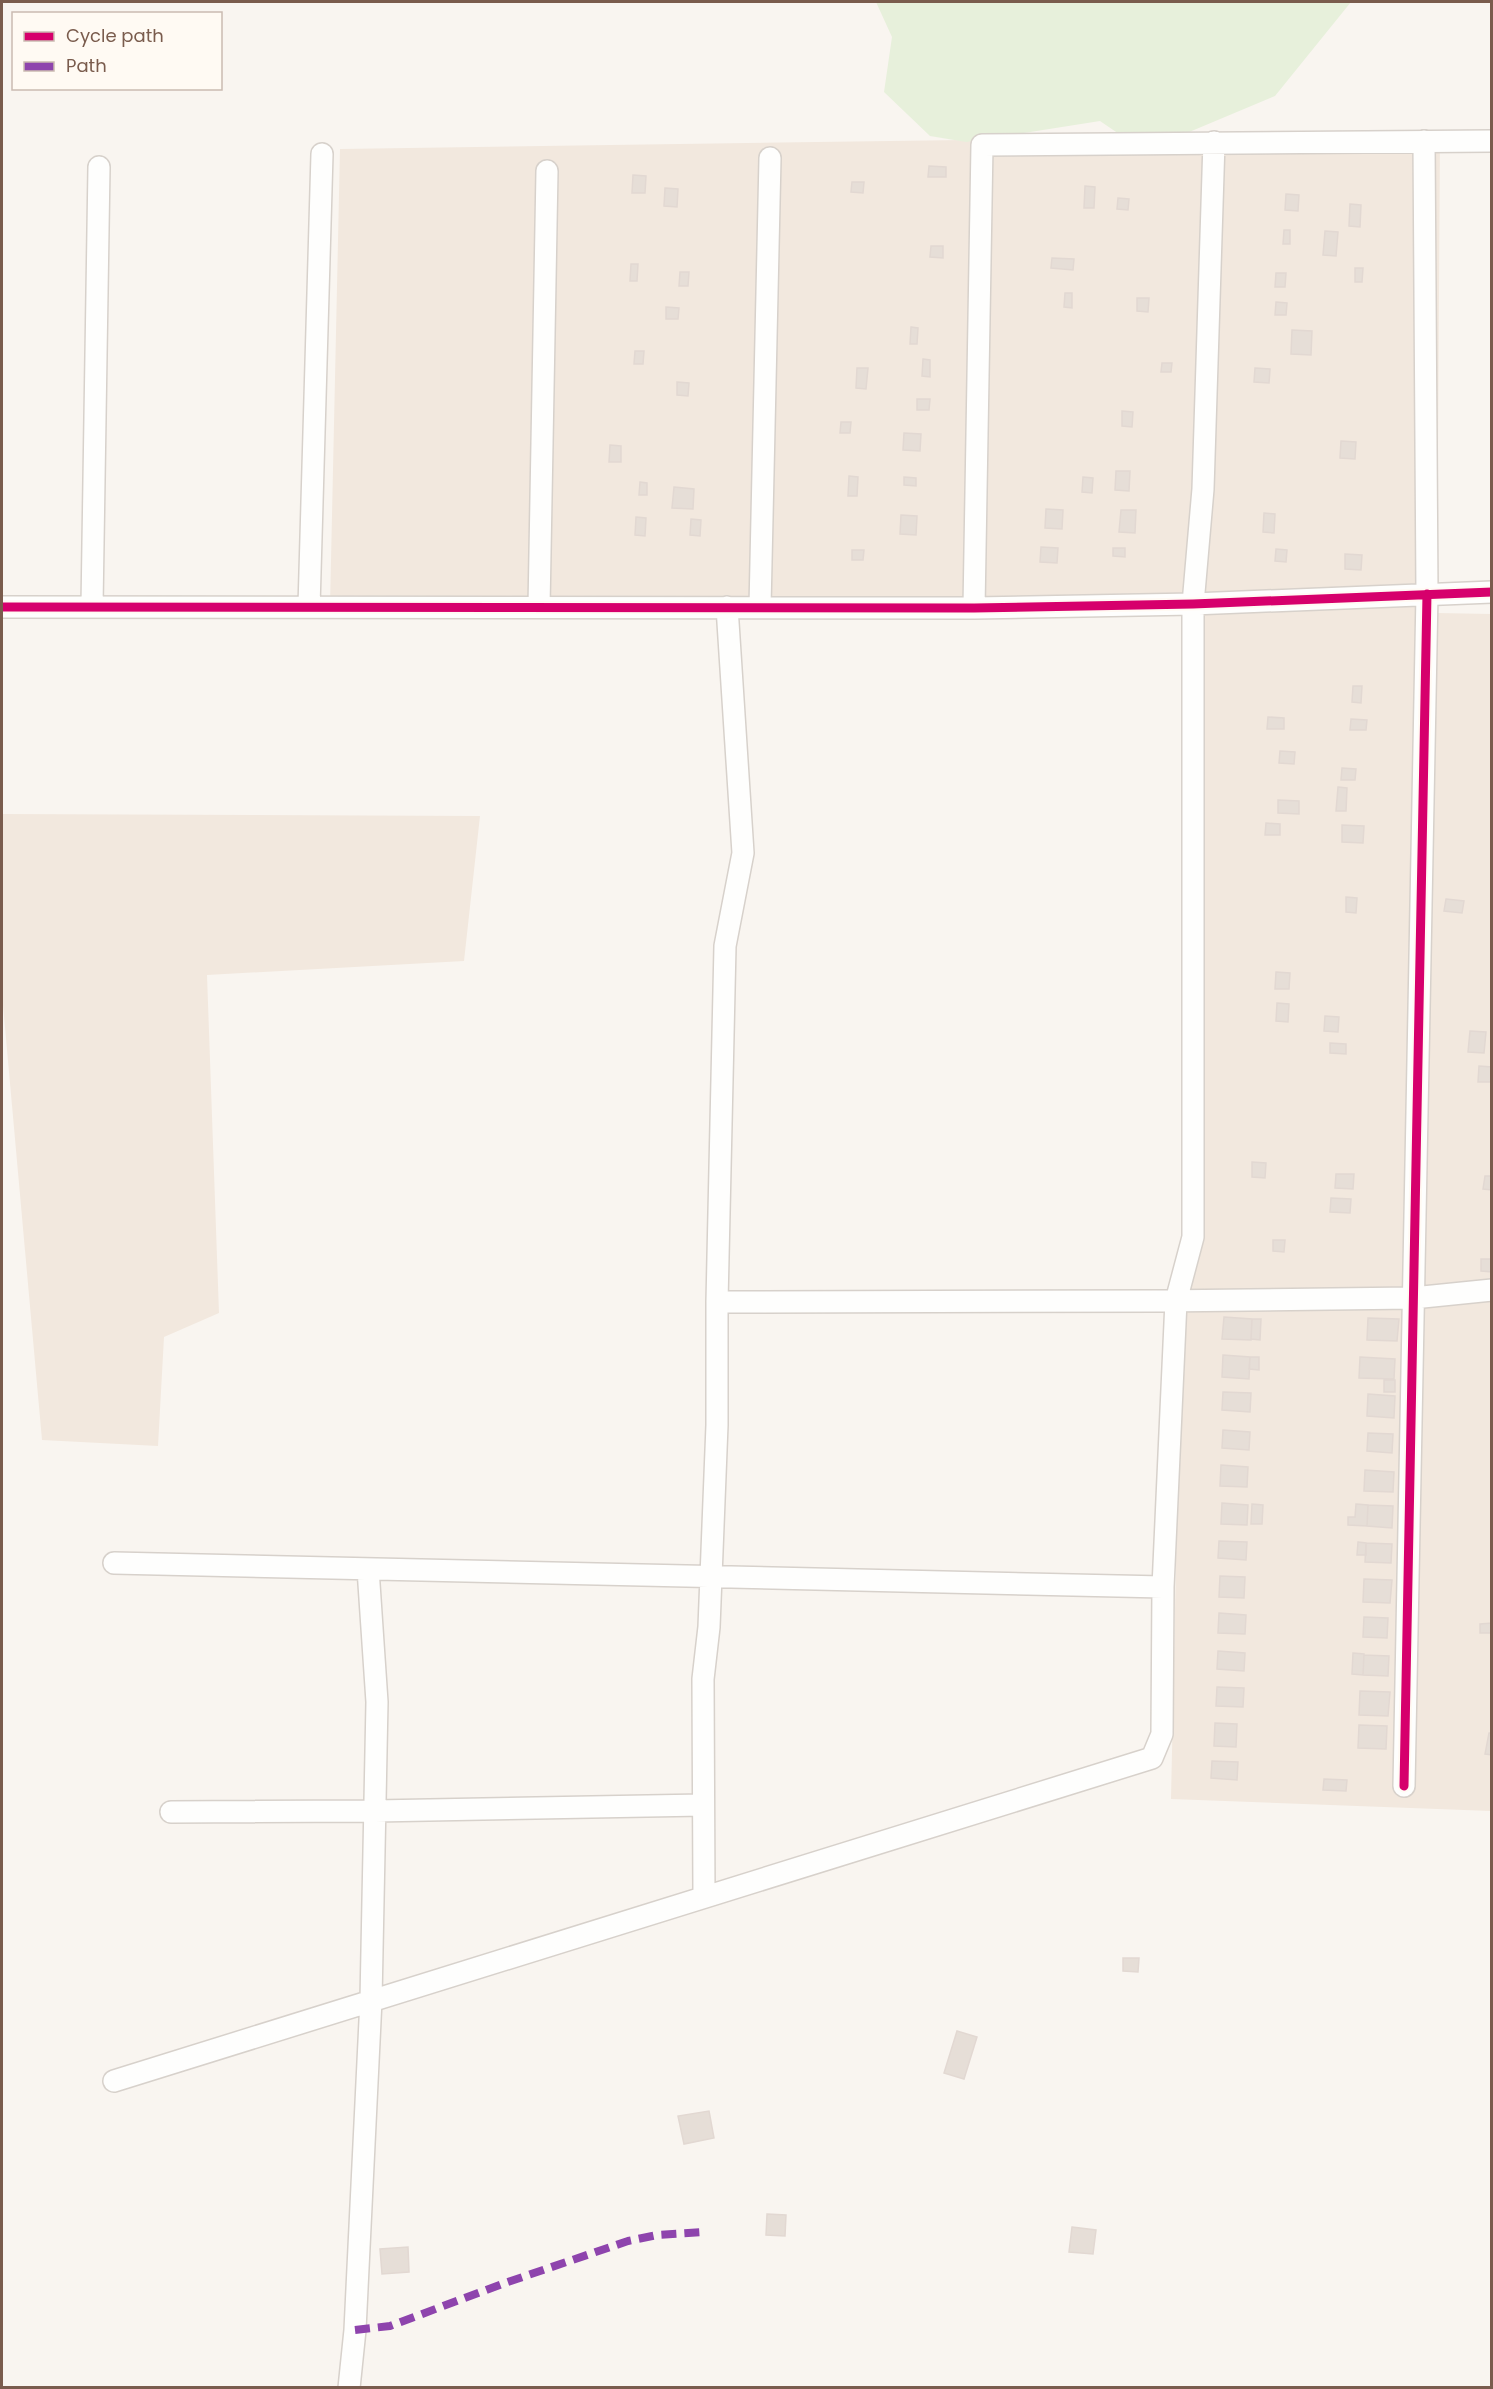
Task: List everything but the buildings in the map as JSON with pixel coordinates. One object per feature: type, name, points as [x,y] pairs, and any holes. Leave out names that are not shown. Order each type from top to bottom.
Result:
[{"type":"street","points":[[1404,1786],[1427,594],[1424,141]]},
{"type":"street","points":[[974,608],[982,145],[1491,141]]},
{"type":"street","points":[[114,2081],[1152,1758],[1162,1734],[1162,1587],[1176,1301],[1193,1237],[1193,604],[1203,489],[1214,142]]},
{"type":"street","points":[[309,607],[322,154]]},
{"type":"street","points":[[760,607],[770,158]]},
{"type":"street","points":[[92,606],[99,167]]},
{"type":"street","points":[[539,607],[547,171]]},
{"type":"street","points":[[2,607],[974,608],[1193,604],[1491,592]]},
{"type":"street","points":[[704,1897],[703,1679],[709,1627],[717,1425],[717,1302],[725,946],[743,853],[727,607]]},
{"type":"street","points":[[717,1302],[1413,1298],[1491,1290]]},
{"type":"street","points":[[114,1563],[1162,1587]]},
{"type":"street","points":[[349,2388],[355,2330],[371,2000],[377,1702],[368,1569]]},
{"type":"street","points":[[171,1812],[704,1805]]},
{"type":"shaded area","points":[[1440,133],[1437,613],[1492,614],[1491,1811],[1171,1799],[1196,615],[330,607],[340,149]]},
{"type":"shaded area","points":[[2,814],[480,816],[464,961],[207,975],[219,1313],[164,1337],[158,1446],[42,1440],[2,994]]},
{"type":"green space","points":[[876,2],[1351,2],[1275,96],[1144,151],[1100,121],[966,142],[930,136],[884,92],[892,37]]},
{"type":"marked path","points":[[355,2330],[390,2326],[502,2284],[628,2241],[657,2235],[703,2232]]},
{"type":"cycle path","points":[[2,607],[974,608],[1193,604],[1492,592]]},
{"type":"cycle path","points":[[1404,1786],[1427,594]]}]
